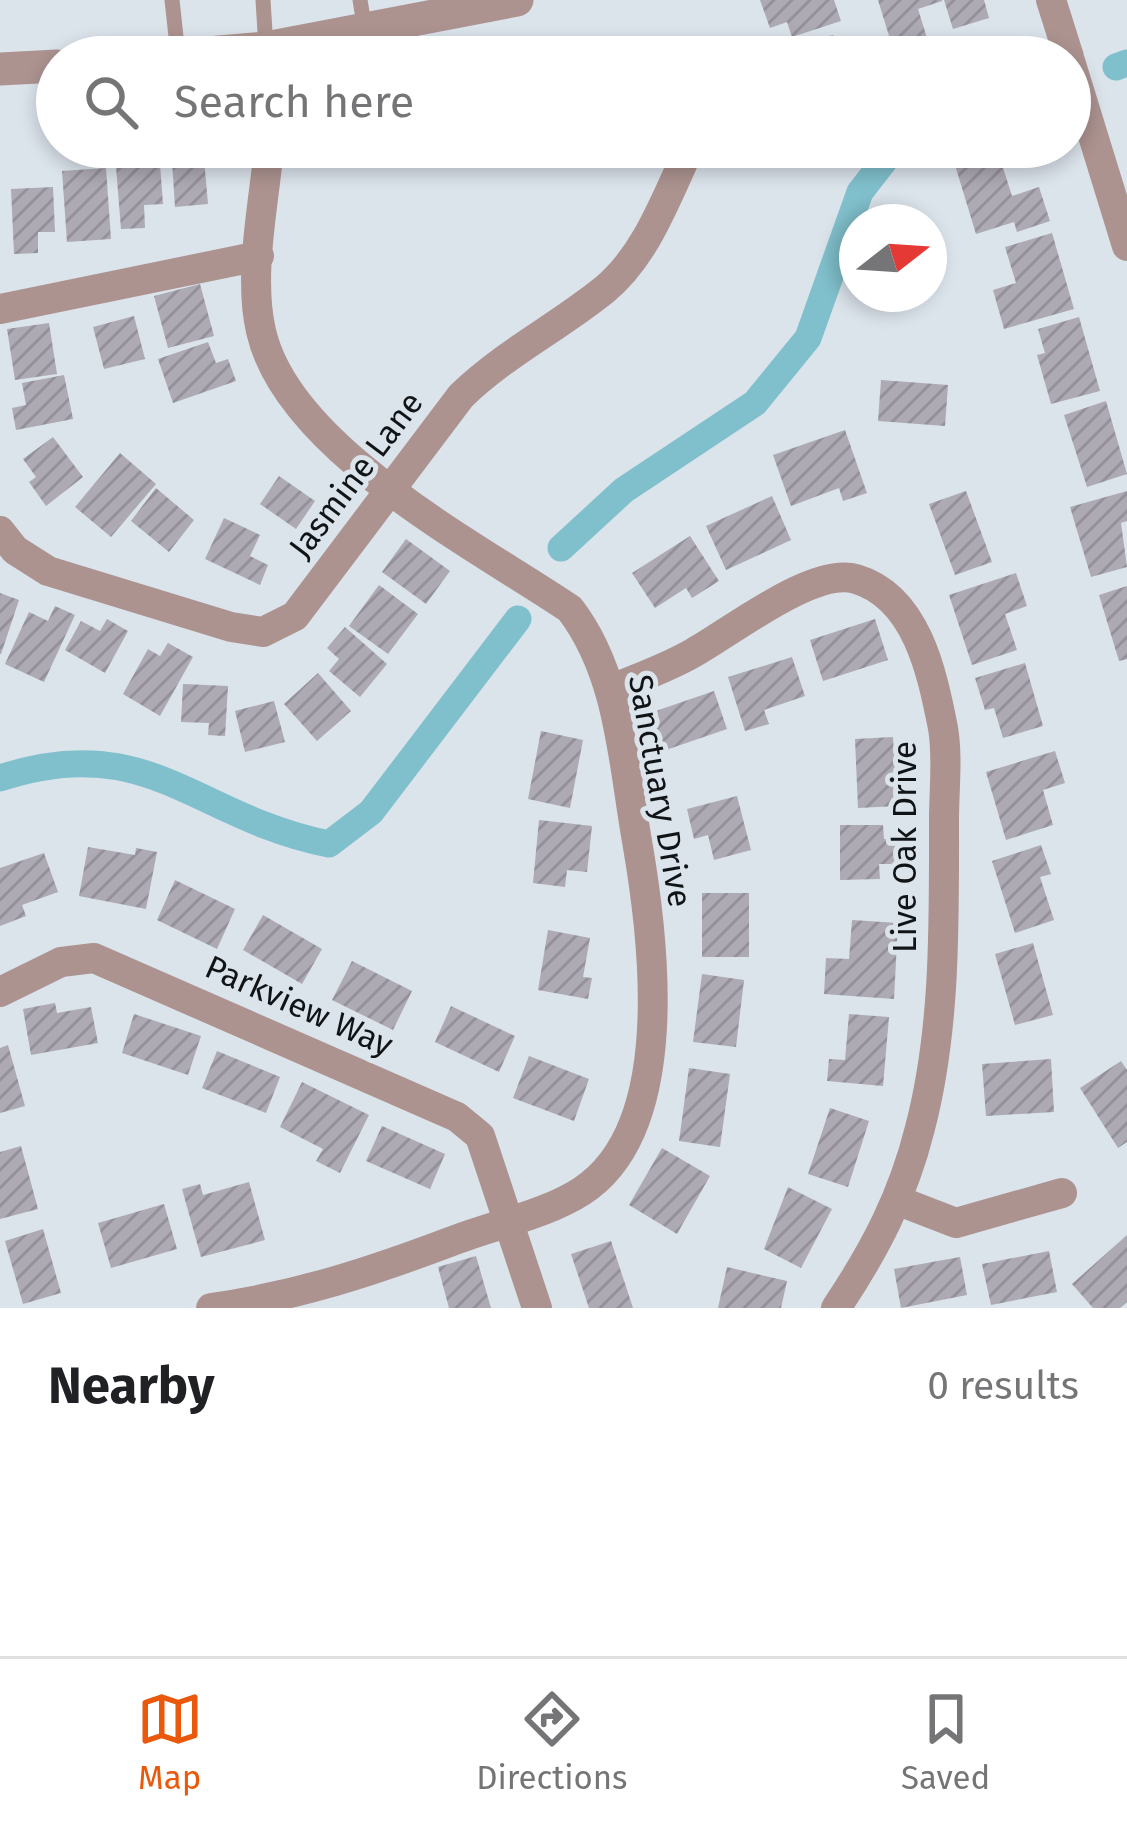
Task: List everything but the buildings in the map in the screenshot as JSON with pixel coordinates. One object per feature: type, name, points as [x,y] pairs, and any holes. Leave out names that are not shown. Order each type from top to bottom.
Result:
[{"type":"street","points":[[309,36],[362,15],[517,0]]},
{"type":"street","points":[[1051,0],[1063,36]]},
{"type":"street","points":[[0,69],[36,67]]},
{"type":"street","points":[[1091,128],[1127,246]]},
{"type":"street","name":"Sanctuary Drive","points":[[211,1308],[332,1286],[580,1193],[615,1163],[635,1128],[649,1058],[652,970],[640,859],[610,691],[596,643],[570,609],[351,463],[276,376],[260,328],[259,256],[267,168]]},
{"type":"street","name":"Jasmine Lane","points":[[0,531],[15,550],[48,571],[263,632],[295,616],[389,489],[493,364],[607,288],[639,250],[680,168]]},
{"type":"street","points":[[0,309],[259,256]]},
{"type":"street","name":"Live Oak Drive","points":[[610,691],[689,656],[819,581],[853,577],[886,593],[909,619],[944,733],[938,1020],[922,1124],[899,1201],[875,1250],[836,1308]]},
{"type":"street","name":"Parkview Way","points":[[0,992],[61,962],[94,958],[457,1117],[480,1136],[537,1308]]},
{"type":"street","points":[[899,1201],[956,1223],[1063,1193]]},
{"type":"lane","points":[[172,0],[176,36]]},
{"type":"lane","points":[[263,0],[265,36]]},
{"type":"waterway","points":[[1116,67],[1127,63]]},
{"type":"waterway","points":[[561,548],[624,490],[755,403],[808,338],[860,192],[879,168]]},
{"type":"waterway","points":[[0,778],[51,766],[95,764],[134,770],[283,832],[329,844],[371,812],[518,619]]}]
